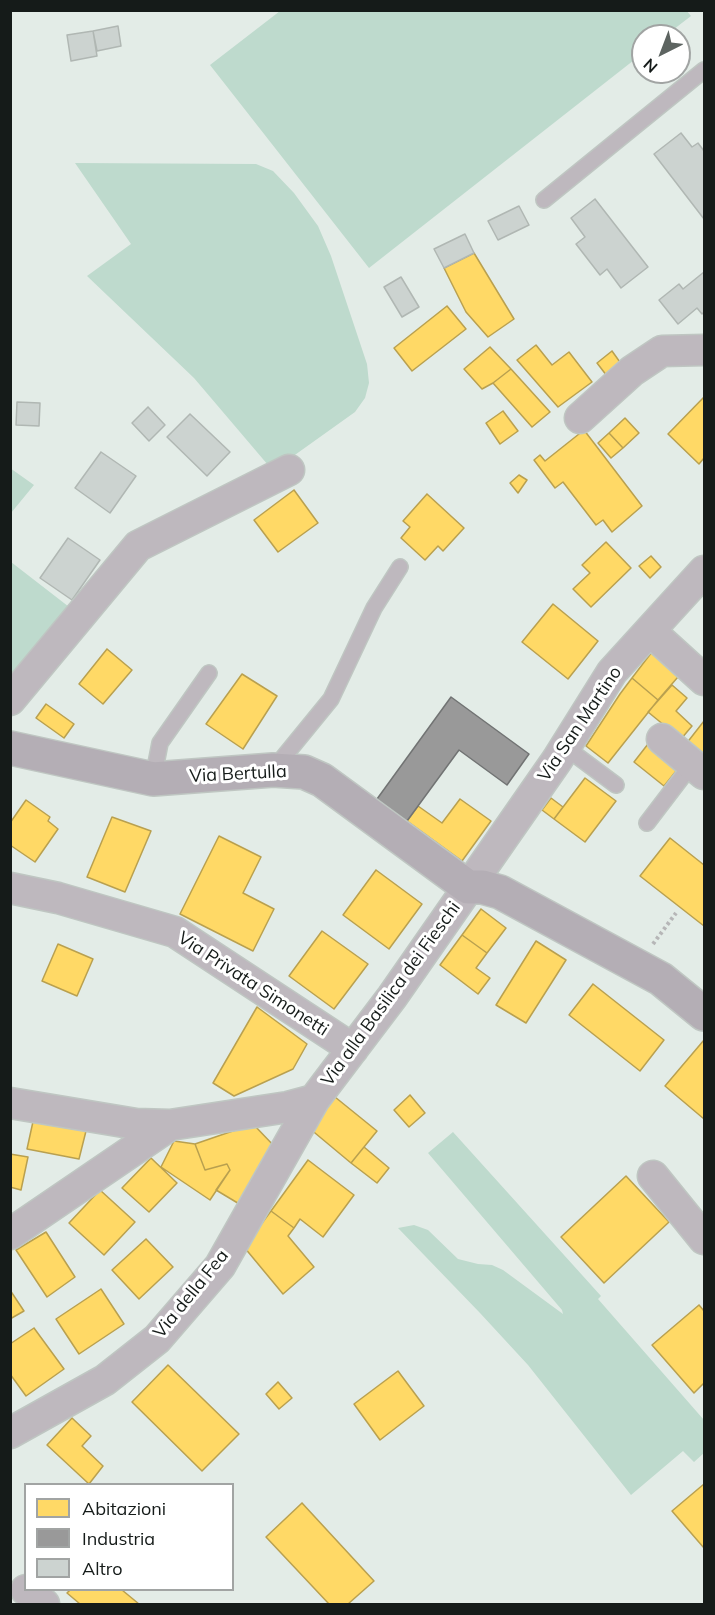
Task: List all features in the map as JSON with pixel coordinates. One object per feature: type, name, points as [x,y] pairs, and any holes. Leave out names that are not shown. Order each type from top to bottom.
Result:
[{"type":"street","points":[[580,418],[632,371],[662,351],[705,350]]},
{"type":"street","points":[[10,700],[138,546],[289,470]]},
{"type":"street","name":"Via San Martino","points":[[468,887],[565,747],[612,672],[705,571]]},
{"type":"street","points":[[650,631],[705,680]]},
{"type":"street","points":[[662,739],[698,769]]},
{"type":"street","name":"Via Bertulla","points":[[10,748],[153,778],[273,770],[304,772],[322,780],[468,887]]},
{"type":"street","name":"Via alla Basilica dei Fieschi","points":[[10,1103],[136,1124],[170,1125],[288,1107],[314,1100],[468,887],[482,887],[500,892],[661,979],[705,1014]]},
{"type":"street","name":"Via Privata Simonetti","points":[[10,888],[58,898],[175,932],[353,1049]]},
{"type":"street","name":"Via della Fea","points":[[10,1433],[105,1380],[157,1339],[220,1266],[314,1100]]},
{"type":"street","points":[[10,1234],[170,1125]]},
{"type":"street","points":[[654,1176],[705,1239]]},
{"type":"street","points":[[10,1576],[24,1587]]},
{"type":"street","points":[[28,1591],[44,1605]]},
{"type":"lane","points":[[544,200],[705,70]]},
{"type":"lane","points":[[273,770],[331,699],[374,608],[400,567]]},
{"type":"lane","points":[[153,778],[159,743],[209,673]]},
{"type":"lane","points":[[565,747],[616,785]]},
{"type":"lane","points":[[647,824],[698,769]]},
{"type":"path","points":[[651,947],[676,913]]},
{"type":"green space","points":[[686,10],[691,16],[681,24],[631,24],[631,62],[369,268],[210,65],[280,11]]},
{"type":"green space","points":[[75,163],[256,164],[273,171],[294,193],[318,226],[331,256],[367,364],[369,383],[365,398],[355,412],[278,467],[268,465],[194,378],[87,276],[131,244]]},
{"type":"green space","points":[[10,468],[34,485],[11,513],[10,513]]},
{"type":"green space","points":[[11,562],[73,610],[11,684]]},
{"type":"green space","points":[[453,1132],[601,1296],[598,1299],[704,1420],[704,1453],[694,1462],[683,1451],[631,1495],[528,1365],[398,1228],[414,1225],[428,1230],[458,1259],[492,1265],[503,1270],[563,1314],[562,1310],[428,1153]]},
{"type":"building: Abitazioni","points":[[474,253],[514,319],[488,337],[466,312],[444,268]]},
{"type":"building: Abitazioni","points":[[447,306],[466,329],[412,371],[394,348]]},
{"type":"building: Abitazioni","points":[[536,345],[552,365],[569,352],[592,382],[558,407],[517,360]]},
{"type":"building: Abitazioni","points":[[490,347],[511,369],[482,389],[464,369]]},
{"type":"building: Abitazioni","points":[[612,351],[622,365],[607,376],[597,363]]},
{"type":"building: Abitazioni","points":[[511,369],[550,412],[532,427],[493,383]]},
{"type":"building: Abitazioni","points":[[704,397],[704,458],[699,464],[668,434]]},
{"type":"building: Abitazioni","points":[[503,411],[518,431],[500,444],[486,423]]},
{"type":"building: Abitazioni","points":[[625,418],[639,433],[623,448],[609,433]]},
{"type":"building: Abitazioni","points":[[584,430],[642,506],[612,532],[603,520],[596,525],[563,482],[555,488],[534,460],[540,455],[545,461]]},
{"type":"building: Abitazioni","points":[[609,433],[623,448],[611,458],[598,443]]},
{"type":"building: Abitazioni","points":[[519,475],[527,480],[518,493],[510,483]]},
{"type":"building: Abitazioni","points":[[294,490],[318,523],[278,552],[254,520]]},
{"type":"building: Abitazioni","points":[[427,494],[464,528],[443,551],[438,546],[425,560],[401,538],[410,527],[403,521]]},
{"type":"building: Abitazioni","points":[[606,542],[631,568],[591,607],[573,589],[590,573],[582,565]]},
{"type":"building: Abitazioni","points":[[651,556],[661,567],[650,578],[639,566]]},
{"type":"building: Abitazioni","points":[[553,604],[598,641],[568,679],[522,642]]},
{"type":"building: Abitazioni","points":[[655,648],[684,670],[658,700],[632,678]]},
{"type":"building: Abitazioni","points":[[107,649],[132,670],[103,704],[79,684]]},
{"type":"building: Abitazioni","points":[[242,674],[277,696],[243,749],[206,724]]},
{"type":"building: Abitazioni","points":[[632,678],[658,700],[608,763],[586,746]]},
{"type":"building: Abitazioni","points":[[672,685],[687,698],[676,711],[692,726],[681,739],[648,712]]},
{"type":"building: Abitazioni","points":[[46,704],[74,724],[64,738],[36,718]]},
{"type":"building: Abitazioni","points":[[704,721],[704,759],[686,744]]},
{"type":"building: Abitazioni","points":[[648,744],[677,770],[664,786],[634,762]]},
{"type":"building: Abitazioni","points":[[585,778],[616,801],[585,842],[554,819]]},
{"type":"building: Abitazioni","points":[[551,798],[563,807],[554,819],[542,810]]},
{"type":"building: Abitazioni","points":[[460,799],[491,821],[462,861],[407,821],[418,806],[442,823]]},
{"type":"building: Abitazioni","points":[[26,800],[50,817],[48,821],[58,829],[35,862],[10,845],[10,823]]},
{"type":"building: Abitazioni","points":[[112,817],[151,831],[125,892],[87,877]]},
{"type":"building: Abitazioni","points":[[219,836],[261,857],[243,893],[274,909],[253,951],[180,914]]},
{"type":"building: Abitazioni","points":[[670,838],[704,865],[704,926],[640,876]]},
{"type":"building: Abitazioni","points":[[376,870],[422,904],[389,949],[343,915]]},
{"type":"building: Abitazioni","points":[[481,909],[506,928],[487,953],[462,935]]},
{"type":"building: Abitazioni","points":[[322,931],[368,964],[334,1009],[289,976]]},
{"type":"building: Abitazioni","points":[[462,935],[487,953],[476,968],[490,978],[478,994],[440,965]]},
{"type":"building: Abitazioni","points":[[536,941],[566,960],[526,1023],[496,1005]]},
{"type":"building: Abitazioni","points":[[58,944],[93,959],[77,996],[42,981]]},
{"type":"building: Abitazioni","points":[[593,984],[664,1040],[640,1071],[569,1015]]},
{"type":"building: Abitazioni","points":[[257,1007],[307,1044],[293,1069],[234,1096],[213,1083]]},
{"type":"building: Abitazioni","points":[[704,1040],[704,1119],[665,1086]]},
{"type":"building: Abitazioni","points":[[410,1095],[425,1113],[409,1127],[394,1110]]},
{"type":"building: Abitazioni","points":[[335,1097],[377,1131],[351,1163],[309,1128]]},
{"type":"building: Abitazioni","points":[[34,1117],[87,1127],[79,1159],[27,1149]]},
{"type":"building: Abitazioni","points":[[253,1124],[276,1148],[241,1205],[216,1190],[230,1170],[227,1164],[205,1170],[195,1144]]},
{"type":"building: Abitazioni","points":[[174,1141],[195,1144],[205,1170],[227,1164],[230,1170],[210,1200],[161,1167]]},
{"type":"building: Abitazioni","points":[[364,1147],[389,1168],[377,1183],[351,1163]]},
{"type":"building: Abitazioni","points":[[10,1154],[28,1157],[21,1190],[10,1187]]},
{"type":"building: Abitazioni","points":[[151,1158],[177,1183],[149,1212],[122,1188]]},
{"type":"building: Abitazioni","points":[[308,1160],[354,1195],[323,1237],[300,1219],[294,1228],[271,1211]]},
{"type":"building: Abitazioni","points":[[626,1176],[669,1222],[604,1283],[561,1237]]},
{"type":"building: Abitazioni","points":[[100,1190],[135,1222],[104,1255],[69,1223]]},
{"type":"building: Abitazioni","points":[[271,1211],[294,1228],[288,1236],[314,1267],[283,1294],[244,1247]]},
{"type":"building: Abitazioni","points":[[46,1232],[75,1277],[47,1297],[16,1250]]},
{"type":"building: Abitazioni","points":[[146,1239],[173,1267],[139,1299],[112,1270]]},
{"type":"building: Abitazioni","points":[[101,1289],[124,1324],[79,1354],[56,1319]]},
{"type":"building: Abitazioni","points":[[10,1290],[24,1311],[10,1319]]},
{"type":"building: Abitazioni","points":[[699,1305],[704,1311],[704,1383],[694,1393],[652,1345]]},
{"type":"building: Abitazioni","points":[[34,1328],[64,1369],[26,1396],[10,1374],[10,1344]]},
{"type":"building: Abitazioni","points":[[168,1365],[239,1434],[202,1471],[132,1402]]},
{"type":"building: Abitazioni","points":[[398,1371],[424,1406],[380,1440],[354,1404]]},
{"type":"building: Abitazioni","points":[[278,1382],[292,1398],[279,1409],[266,1394]]},
{"type":"building: Abitazioni","points":[[72,1418],[91,1436],[82,1446],[103,1466],[88,1483],[47,1445]]},
{"type":"building: Abitazioni","points":[[704,1484],[704,1548],[672,1511]]},
{"type":"building: Abitazioni","points":[[302,1503],[374,1581],[348,1604],[329,1604],[266,1537]]},
{"type":"building: Abitazioni","points":[[69,1591],[123,1591],[139,1604],[80,1604],[67,1593]]},
{"type":"building: Industria","points":[[451,697],[529,754],[507,785],[459,750],[407,821],[377,799]]},
{"type":"building: Altro","points":[[118,26],[121,46],[97,51],[93,31]]},
{"type":"building: Altro","points":[[93,31],[97,56],[71,61],[67,35]]},
{"type":"building: Altro","points":[[681,133],[692,147],[698,143],[704,151],[704,219],[654,154]]},
{"type":"building: Altro","points":[[595,199],[648,267],[621,288],[607,269],[600,275],[576,244],[585,237],[571,218]]},
{"type":"building: Altro","points":[[519,206],[529,225],[498,240],[488,221]]},
{"type":"building: Altro","points":[[465,234],[474,253],[444,268],[434,249]]},
{"type":"building: Altro","points":[[704,272],[704,312],[702,314],[697,308],[678,324],[659,300],[679,284],[683,289]]},
{"type":"building: Altro","points":[[401,277],[419,307],[402,317],[384,287]]},
{"type":"building: Altro","points":[[17,402],[40,403],[39,426],[16,425]]},
{"type":"building: Altro","points":[[148,407],[165,425],[149,441],[132,423]]},
{"type":"building: Altro","points":[[190,414],[230,452],[207,476],[167,437]]},
{"type":"building: Altro","points":[[101,452],[136,476],[110,513],[75,488]]},
{"type":"building: Altro","points":[[68,538],[100,560],[72,600],[40,578]]}]
